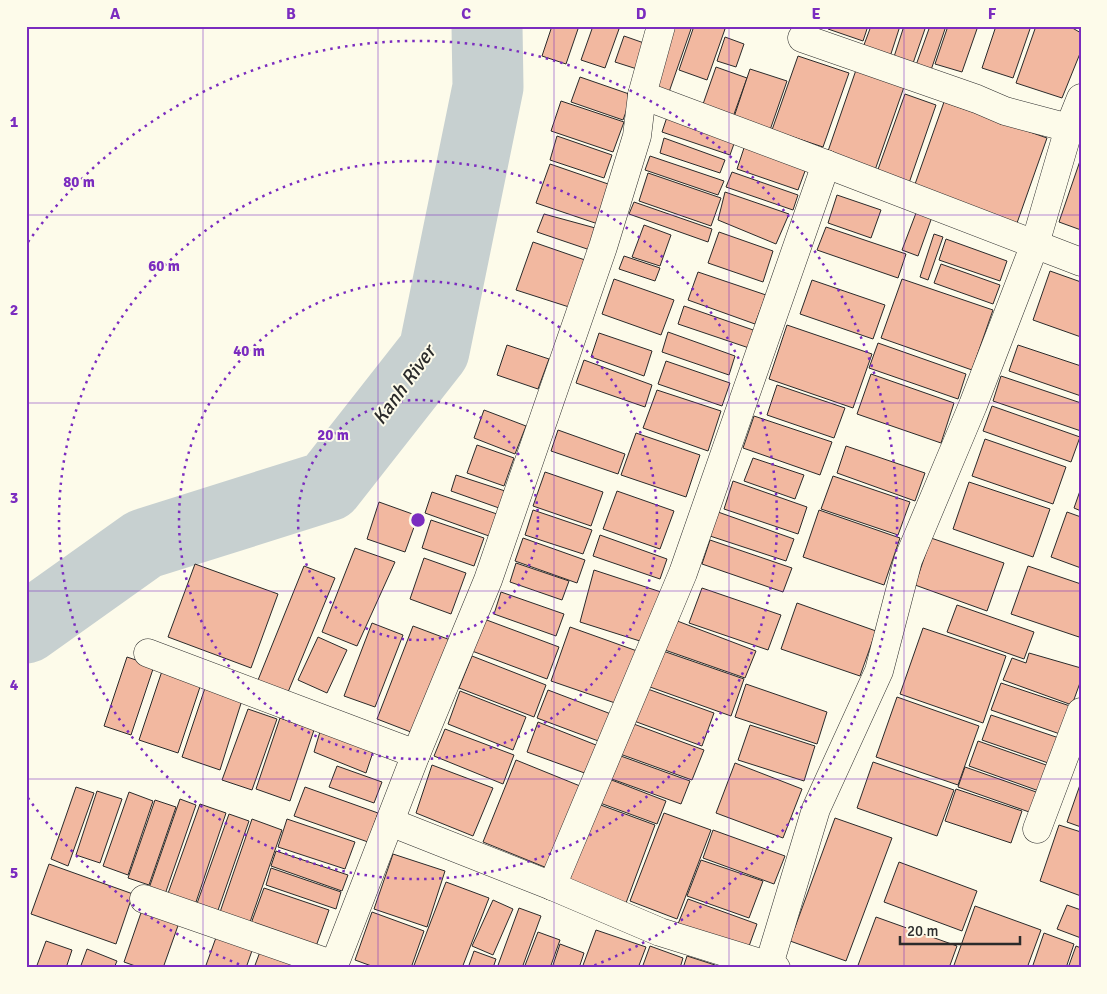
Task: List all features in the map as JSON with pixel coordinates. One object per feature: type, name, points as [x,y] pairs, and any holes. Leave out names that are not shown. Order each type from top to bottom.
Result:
[{"type":"street","points":[[144,899],[333,966],[416,754],[488,580],[603,247],[637,136],[642,95],[661,26]]},
{"type":"street","points":[[802,38],[1006,110],[1068,128]]},
{"type":"street","points":[[642,95],[1081,262]]},
{"type":"street","points":[[390,822],[552,886],[660,932],[771,967],[791,887],[816,809],[879,670],[908,560],[973,405],[1035,244],[1068,128],[1081,98]]},
{"type":"street","points":[[552,886],[683,573],[826,164]]},
{"type":"street","points":[[148,653],[416,754]]},
{"type":"street","points":[[1037,829],[1081,712]]},
{"type":"building","points":[[552,26],[579,26],[566,64],[542,56]]},
{"type":"building","points":[[593,26],[612,26],[619,29],[605,68],[581,60]]},
{"type":"building","points":[[671,26],[692,26],[668,95],[650,89]]},
{"type":"building","points":[[694,26],[717,26],[725,29],[707,80],[679,70]]},
{"type":"building","points":[[829,26],[868,26],[863,41],[828,29]]},
{"type":"building","points":[[871,26],[900,26],[888,63],[861,53]]},
{"type":"building","points":[[904,26],[926,26],[911,69],[892,63]]},
{"type":"building","points":[[930,26],[946,26],[930,73],[915,68]]},
{"type":"building","points":[[948,26],[978,26],[962,72],[935,64]]},
{"type":"building","points":[[996,26],[1031,26],[1013,78],[982,68]]},
{"type":"building","points":[[1036,26],[1069,26],[1081,33],[1081,51],[1062,98],[1016,83]]},
{"type":"building","points":[[624,36],[644,43],[637,69],[615,62]]},
{"type":"building","points":[[725,37],[744,44],[736,67],[717,61]]},
{"type":"building","points":[[798,56],[849,73],[823,147],[772,130]]},
{"type":"building","points":[[716,67],[747,78],[733,117],[702,107]]},
{"type":"building","points":[[750,69],[787,81],[769,133],[733,120]]},
{"type":"building","points":[[856,70],[904,87],[874,173],[826,157]]},
{"type":"building","points":[[580,77],[632,95],[623,120],[571,102]]},
{"type":"building","points":[[905,94],[936,105],[908,186],[876,175]]},
{"type":"building","points":[[561,101],[624,122],[613,152],[551,131]]},
{"type":"building","points":[[944,102],[1047,138],[1017,223],[914,187]]},
{"type":"building","points":[[667,117],[735,141],[730,155],[662,132]]},
{"type":"building","points":[[557,136],[612,155],[604,178],[550,160]]},
{"type":"building","points":[[664,138],[725,160],[720,173],[660,153]]},
{"type":"building","points":[[746,142],[808,163],[798,190],[737,169]]},
{"type":"building","points":[[650,156],[724,181],[718,195],[645,170]]},
{"type":"building","points":[[1081,158],[1081,230],[1059,222]]},
{"type":"building","points":[[550,164],[611,185],[598,224],[536,203]]},
{"type":"building","points":[[732,172],[798,195],[793,210],[726,187]]},
{"type":"building","points":[[648,173],[721,198],[711,226],[639,201]]},
{"type":"building","points":[[725,192],[789,214],[776,244],[718,220]]},
{"type":"building","points":[[837,195],[881,210],[871,238],[828,223]]},
{"type":"building","points":[[634,202],[712,229],[708,242],[629,214]]},
{"type":"building","points":[[916,213],[932,217],[918,256],[902,250]]},
{"type":"building","points":[[544,214],[599,229],[593,251],[537,232]]},
{"type":"building","points":[[644,225],[671,235],[660,266],[632,257]]},
{"type":"building","points":[[826,227],[906,254],[898,278],[817,250]]},
{"type":"building","points":[[719,232],[773,251],[763,282],[708,263]]},
{"type":"building","points":[[934,234],[943,237],[928,280],[920,277]]},
{"type":"building","points":[[946,239],[1007,261],[1000,281],[939,260]]},
{"type":"building","points":[[533,242],[585,260],[569,307],[516,290]]},
{"type":"building","points":[[624,256],[660,268],[655,281],[619,269]]},
{"type":"building","points":[[941,264],[1000,285],[993,304],[934,283]]},
{"type":"building","points":[[1050,271],[1081,282],[1081,337],[1033,320]]},
{"type":"building","points":[[698,272],[766,295],[755,324],[688,300]]},
{"type":"building","points":[[614,279],[674,300],[661,335],[602,314]]},
{"type":"building","points":[[902,279],[993,310],[972,370],[881,338]]},
{"type":"building","points":[[812,280],[885,305],[873,339],[800,314]]},
{"type":"building","points":[[684,306],[759,332],[752,349],[678,324]]},
{"type":"building","points":[[787,325],[872,354],[853,408],[769,379]]},
{"type":"building","points":[[668,332],[735,356],[729,375],[662,352]]},
{"type":"building","points":[[599,333],[652,351],[644,376],[591,357]]},
{"type":"building","points":[[878,343],[966,374],[958,399],[869,368]]},
{"type":"building","points":[[507,345],[549,359],[538,389],[497,375]]},
{"type":"building","points":[[1018,345],[1081,366],[1081,396],[1009,371]]},
{"type":"building","points":[[584,360],[652,385],[645,407],[576,383]]},
{"type":"building","points":[[666,361],[730,383],[722,406],[658,384]]},
{"type":"building","points":[[871,374],[954,403],[941,443],[857,414]]},
{"type":"building","points":[[1001,376],[1081,403],[1081,431],[993,401]]},
{"type":"building","points":[[777,385],[845,408],[834,438],[767,415]]},
{"type":"building","points":[[657,390],[721,411],[708,451],[643,428]]},
{"type":"building","points":[[992,406],[1080,437],[1071,462],[983,431]]},
{"type":"building","points":[[484,410],[526,426],[515,454],[474,438]]},
{"type":"building","points":[[754,416],[832,442],[820,475],[743,448]]},
{"type":"building","points":[[558,430],[625,454],[618,474],[551,451]]},
{"type":"building","points":[[636,433],[700,455],[686,497],[621,475]]},
{"type":"building","points":[[985,439],[1066,467],[1053,504],[972,476]]},
{"type":"building","points":[[477,445],[514,458],[504,486],[467,473]]},
{"type":"building","points":[[846,446],[925,473],[915,501],[837,473]]},
{"type":"building","points":[[753,458],[804,475],[795,499],[744,481]]},
{"type":"building","points":[[545,472],[603,492],[591,526],[533,506]]},
{"type":"building","points":[[456,475],[505,491],[499,508],[451,491]]},
{"type":"building","points":[[833,476],[910,502],[898,535],[821,509]]},
{"type":"building","points":[[733,481],[807,507],[798,534],[724,509]]},
{"type":"building","points":[[969,482],[1050,509],[1033,557],[953,529]]},
{"type":"building","points":[[1081,488],[1081,511],[1074,508]]},
{"type":"building","points":[[617,491],[674,511],[660,549],[603,529]]},
{"type":"building","points":[[432,492],[497,514],[489,536],[425,513]]},
{"type":"building","points":[[379,502],[418,516],[405,552],[367,539]]},
{"type":"building","points":[[533,510],[592,530],[583,554],[525,535]]},
{"type":"building","points":[[819,510],[900,538],[884,585],[803,557]]},
{"type":"building","points":[[718,512],[794,539],[786,561],[710,536]]},
{"type":"building","points":[[1067,512],[1081,517],[1081,568],[1051,557]]},
{"type":"building","points":[[431,520],[484,538],[474,566],[422,548]]},
{"type":"building","points":[[600,535],[667,559],[660,579],[593,556]]},
{"type":"building","points":[[523,538],[585,560],[577,583],[515,561]]},
{"type":"building","points":[[931,538],[1004,563],[987,611],[915,585]]},
{"type":"building","points":[[710,540],[792,568],[783,592],[702,564]]},
{"type":"building","points":[[355,548],[395,562],[357,646],[322,632]]},
{"type":"building","points":[[424,558],[466,573],[451,614],[410,599]]},
{"type":"building","points":[[516,563],[569,581],[562,600],[510,582]]},
{"type":"building","points":[[195,564],[278,594],[251,668],[168,637]]},
{"type":"building","points":[[304,566],[335,578],[286,697],[256,685]]},
{"type":"building","points":[[1028,566],[1081,584],[1081,632],[1079,637],[1011,614]]},
{"type":"building","points":[[594,570],[661,592],[643,642],[580,622]]},
{"type":"building","points":[[702,588],[781,615],[768,650],[689,623]]},
{"type":"building","points":[[501,592],[564,614],[556,636],[494,614]]},
{"type":"building","points":[[797,603],[876,631],[860,676],[781,649]]},
{"type":"building","points":[[957,605],[1034,632],[1024,659],[947,632]]},
{"type":"building","points":[[484,619],[559,647],[547,679],[472,651]]},
{"type":"building","points":[[672,619],[756,651],[745,678],[662,649]]},
{"type":"building","points":[[372,623],[403,635],[375,707],[344,696]]},
{"type":"building","points":[[413,626],[453,641],[416,734],[377,719]]},
{"type":"building","points":[[570,627],[637,651],[618,704],[551,681]]},
{"type":"building","points":[[923,628],[1006,656],[983,723],[900,694]]},
{"type":"building","points":[[318,637],[347,650],[327,693],[298,680]]},
{"type":"building","points":[[663,651],[744,679],[731,716],[650,687]]},
{"type":"building","points":[[1029,653],[1081,668],[1081,680],[1072,705],[1003,680],[1012,658],[1026,663]]},
{"type":"building","points":[[472,656],[546,685],[534,717],[459,688]]},
{"type":"building","points":[[127,657],[154,666],[131,735],[104,726]]},
{"type":"building","points":[[163,668],[202,681],[178,753],[139,740]]},
{"type":"building","points":[[1001,683],[1070,706],[1060,734],[991,710]]},
{"type":"building","points":[[746,684],[827,712],[817,744],[735,717]]},
{"type":"building","points":[[206,685],[243,697],[220,770],[182,757]]},
{"type":"building","points":[[645,688],[714,713],[702,746],[634,721]]},
{"type":"building","points":[[548,690],[611,714],[601,742],[537,718]]},
{"type":"building","points":[[460,691],[526,717],[513,750],[448,724]]},
{"type":"building","points":[[897,697],[979,726],[958,785],[876,757]]},
{"type":"building","points":[[248,709],[277,719],[252,790],[222,780]]},
{"type":"building","points":[[991,715],[1059,738],[1051,764],[982,740]]},
{"type":"building","points":[[280,718],[314,730],[290,801],[256,789]]},
{"type":"building","points":[[538,722],[601,747],[590,775],[527,752]]},
{"type":"building","points":[[631,723],[704,750],[692,780],[620,754]]},
{"type":"building","points":[[322,725],[376,743],[366,773],[314,752]]},
{"type":"building","points":[[750,725],[815,746],[804,781],[738,760]]},
{"type":"building","points":[[445,729],[514,755],[503,784],[434,756]]},
{"type":"building","points":[[978,741],[1049,766],[1039,791],[969,766]]},
{"type":"building","points":[[618,755],[690,781],[681,804],[609,778]]},
{"type":"building","points":[[516,760],[585,788],[552,870],[483,842]]},
{"type":"building","points":[[873,762],[954,790],[937,836],[857,808]]},
{"type":"building","points":[[735,763],[802,789],[783,838],[716,813]]},
{"type":"building","points":[[432,765],[493,788],[473,836],[416,813]]},
{"type":"building","points":[[337,766],[382,782],[374,803],[329,787]]},
{"type":"building","points":[[965,767],[1039,793],[1032,813],[958,787]]},
{"type":"building","points":[[609,779],[666,801],[657,824],[600,803]]},
{"type":"building","points":[[1081,782],[1081,827],[1067,822]]},
{"type":"building","points":[[76,787],[94,793],[68,866],[51,859]]},
{"type":"building","points":[[305,787],[378,813],[368,842],[294,816]]},
{"type":"building","points":[[956,789],[1022,811],[1011,843],[945,821]]},
{"type":"building","points":[[97,791],[122,799],[100,863],[76,855]]},
{"type":"building","points":[[129,792],[153,801],[128,875],[103,866]]},
{"type":"building","points":[[180,799],[196,805],[163,900],[147,894]]},
{"type":"building","points":[[155,800],[176,807],[149,885],[128,878]]},
{"type":"building","points":[[200,804],[226,813],[194,908],[166,899]]},
{"type":"building","points":[[598,804],[655,825],[626,903],[569,881]]},
{"type":"building","points":[[664,813],[711,830],[677,919],[630,901]]},
{"type":"building","points":[[229,814],[249,821],[216,916],[195,909]]},
{"type":"building","points":[[835,818],[892,838],[846,961],[790,941]]},
{"type":"building","points":[[252,819],[282,830],[249,925],[219,915]]},
{"type":"building","points":[[287,819],[355,842],[345,869],[278,847]]},
{"type":"building","points":[[1059,825],[1081,832],[1081,896],[1040,881]]},
{"type":"building","points":[[713,830],[785,856],[774,884],[703,858]]},
{"type":"building","points":[[276,851],[348,875],[342,891],[271,866]]},
{"type":"building","points":[[393,854],[445,871],[427,927],[374,909]]},
{"type":"building","points":[[701,860],[763,881],[749,918],[687,896]]},
{"type":"building","points":[[899,862],[977,891],[962,931],[884,902]]},
{"type":"building","points":[[49,864],[133,894],[116,944],[31,914]]},
{"type":"building","points":[[271,868],[341,892],[336,909],[266,885]]},
{"type":"building","points":[[446,882],[489,898],[462,968],[413,968]]},
{"type":"building","points":[[264,888],[329,910],[314,952],[249,929]]},
{"type":"building","points":[[688,899],[757,924],[748,949],[678,924]]},
{"type":"building","points":[[493,900],[513,909],[493,955],[472,946]]},
{"type":"building","points":[[1067,905],[1081,910],[1081,938],[1057,929]]},
{"type":"building","points":[[975,906],[1041,930],[1027,968],[953,968]]},
{"type":"building","points":[[143,907],[180,920],[163,968],[141,968],[124,962]]},
{"type":"building","points":[[519,908],[541,916],[522,968],[497,968]]},
{"type":"building","points":[[372,912],[424,931],[411,968],[377,968],[355,960]]},
{"type":"building","points":[[876,917],[957,946],[949,968],[857,968]]},
{"type":"building","points":[[596,930],[646,947],[638,968],[582,968]]},
{"type":"building","points":[[218,932],[255,942],[246,968],[205,968]]},
{"type":"building","points":[[538,932],[560,940],[550,968],[524,968]]},
{"type":"building","points":[[1044,933],[1074,944],[1066,968],[1032,968]]},
{"type":"building","points":[[46,941],[72,950],[66,968],[36,968]]},
{"type":"building","points":[[560,944],[584,953],[579,968],[552,968]]},
{"type":"building","points":[[650,946],[683,958],[680,968],[642,968]]},
{"type":"building","points":[[1076,946],[1081,948],[1081,968],[1068,968]]},
{"type":"building","points":[[87,949],[117,961],[114,968],[80,968]]},
{"type":"building","points":[[261,949],[314,968],[254,968]]},
{"type":"building","points":[[474,951],[496,959],[493,968],[468,968]]},
{"type":"building","points":[[687,956],[715,965],[714,968],[683,968]]},
{"type":"waterway","name":"Kanh River","points":[[26,628],[144,544],[328,486],[434,351],[488,87],[487,26]]}]
